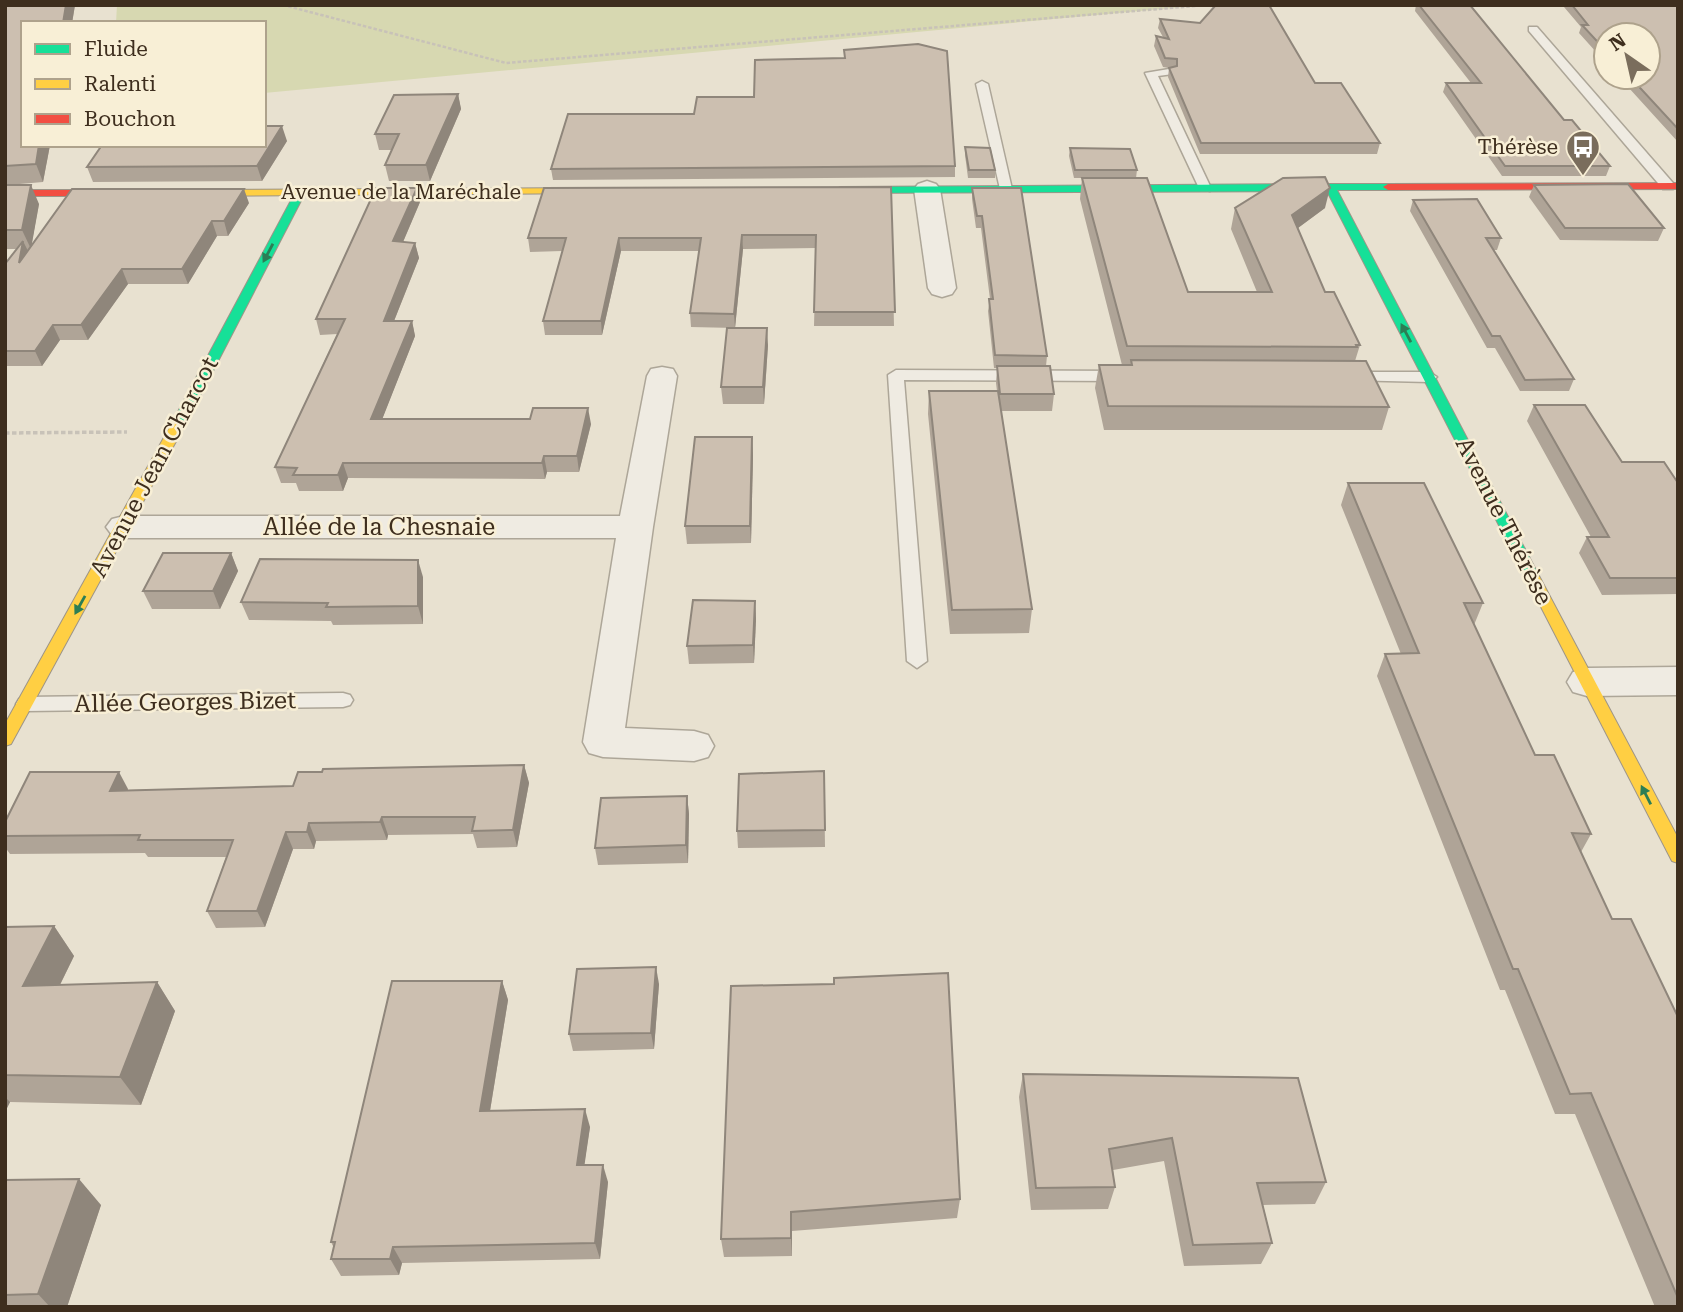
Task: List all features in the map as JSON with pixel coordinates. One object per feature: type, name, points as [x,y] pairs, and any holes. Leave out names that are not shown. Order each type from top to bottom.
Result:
[{"type":"street","points":[[817,190],[1673,186]]},
{"type":"street","name":"Avenue Thérèse","points":[[1330,187],[1678,856]]},
{"type":"street","points":[[927,189],[942,288]]},
{"type":"street","name":"Avenue de la Maréchale","points":[[179,193],[611,191]]},
{"type":"street","points":[[5,193],[139,193]]},
{"type":"street","name":"Avenue Jean Charcot","points":[[5,740],[124,527],[300,193]]},
{"type":"street","points":[[662,376],[635,527],[603,742],[694,746]]},
{"type":"street","name":"Allée de la Chesnaie","points":[[124,527],[635,527]]},
{"type":"street","points":[[1587,682],[1678,681]]},
{"type":"lane","points":[[1533,29],[1673,186]]},
{"type":"lane","points":[[1170,72],[1151,73],[1205,188]]},
{"type":"lane","points":[[982,84],[1006,188]]},
{"type":"lane","points":[[917,660],[896,375],[1142,376]]},
{"type":"lane","points":[[1333,377],[1429,377]]},
{"type":"lane","name":"Allée Georges Bizet","points":[[26,704],[344,700]]},
{"type":"path","points":[[283,5],[506,63],[1207,5]]},
{"type":"path","points":[[5,433],[173,432]]},
{"type":"green space","points":[[117,5],[1204,5],[266,93],[266,21],[116,21]]},
{"type":"building","points":[[5,5],[66,5],[63,21],[21,21],[21,147],[39,147],[36,164],[5,166]]},
{"type":"building","points":[[1269,5],[1315,83],[1341,83],[1380,143],[1201,143],[1169,68],[1177,66],[1177,59],[1165,58],[1156,36],[1169,39],[1160,19],[1200,23],[1215,6]]},
{"type":"building","points":[[1419,5],[1470,5],[1564,120],[1572,120],[1610,166],[1505,166],[1446,83],[1481,83]]},
{"type":"building","points":[[1572,5],[1678,5],[1678,129],[1643,91],[1662,91],[1662,21],[1592,21],[1592,36],[1582,25],[1588,25]]},
{"type":"building","points":[[918,44],[947,51],[955,166],[551,169],[568,114],[694,114],[697,97],[754,97],[755,60],[845,58],[844,50]]},
{"type":"building","points":[[458,94],[426,165],[385,165],[399,134],[375,134],[394,95]]},
{"type":"building","points":[[266,126],[282,126],[257,166],[87,167],[101,147],[266,147]]},
{"type":"building","points":[[965,147],[990,148],[995,170],[969,170]]},
{"type":"building","points":[[1070,148],[1130,149],[1137,170],[1075,170]]},
{"type":"building","points":[[1325,177],[1330,188],[1292,215],[1325,292],[1334,292],[1360,345],[1127,346],[1082,178],[1147,178],[1188,292],[1272,292],[1235,208],[1283,178]]},
{"type":"building","points":[[1628,184],[1664,228],[1565,228],[1534,185]]},
{"type":"building","points":[[5,185],[31,185],[22,230],[5,230]]},
{"type":"building","points":[[891,187],[895,312],[814,312],[816,235],[742,235],[734,314],[690,313],[701,238],[619,238],[601,321],[543,321],[566,238],[528,238],[544,188]]},
{"type":"building","points":[[376,188],[417,188],[393,241],[415,243],[384,321],[412,321],[371,419],[530,419],[533,408],[588,408],[577,456],[544,456],[542,463],[343,463],[338,475],[293,475],[297,468],[275,467],[345,319],[316,319]]},
{"type":"building","points":[[972,188],[1021,188],[1047,356],[995,355],[989,299],[993,299],[982,216],[977,216]]},
{"type":"building","points":[[72,189],[244,189],[224,221],[212,221],[182,269],[122,269],[81,325],[53,325],[35,351],[5,351],[5,264],[23,241],[19,263]]},
{"type":"building","points":[[1477,199],[1501,238],[1486,238],[1574,379],[1525,380],[1500,336],[1492,336],[1413,200]]},
{"type":"building","points":[[727,328],[767,328],[763,387],[721,387]]},
{"type":"building","points":[[1131,360],[1366,361],[1389,407],[1108,406],[1099,365],[1132,365]]},
{"type":"building","points":[[997,366],[1050,366],[1054,394],[1000,394]]},
{"type":"building","points":[[929,391],[998,391],[1032,609],[952,610]]},
{"type":"building","points":[[1534,405],[1585,405],[1622,462],[1664,462],[1678,483],[1678,578],[1610,578],[1587,537],[1609,537]]},
{"type":"building","points":[[695,437],[752,437],[750,526],[685,526]]},
{"type":"building","points":[[1348,483],[1424,483],[1483,603],[1464,603],[1535,755],[1554,755],[1591,834],[1572,833],[1612,919],[1631,919],[1678,1017],[1678,1298],[1591,1093],[1570,1094],[1518,969],[1513,969],[1385,654],[1419,653]]},
{"type":"building","points":[[163,553],[231,553],[213,591],[143,591]]},
{"type":"building","points":[[260,559],[418,560],[418,606],[326,607],[328,603],[241,602]]},
{"type":"building","points":[[693,600],[755,601],[753,645],[687,646]]},
{"type":"building","points":[[524,765],[513,830],[472,831],[475,817],[382,817],[380,822],[309,823],[307,832],[286,832],[257,911],[207,911],[233,840],[138,840],[140,835],[5,836],[5,822],[30,772],[119,772],[110,791],[293,786],[298,772],[322,772],[323,769]]},
{"type":"building","points":[[824,771],[825,830],[737,831],[739,774]]},
{"type":"building","points":[[687,796],[686,845],[595,848],[601,798]]},
{"type":"building","points":[[54,926],[23,986],[157,982],[120,1077],[5,1075],[5,927]]},
{"type":"building","points":[[656,967],[651,1033],[569,1034],[577,969]]},
{"type":"building","points":[[948,973],[960,1199],[791,1212],[791,1238],[721,1239],[731,986],[834,984],[834,978]]},
{"type":"building","points":[[392,981],[502,981],[480,1111],[585,1109],[577,1165],[603,1165],[595,1243],[393,1247],[390,1259],[331,1259],[335,1242],[331,1242]]},
{"type":"building","points":[[1023,1074],[1298,1078],[1326,1182],[1257,1183],[1272,1243],[1193,1245],[1172,1138],[1109,1149],[1115,1187],[1036,1188]]},
{"type":"building","points":[[79,1179],[38,1294],[5,1295],[5,1180]]},
{"type":"traffic: fast","points":[[1330,187],[1531,574]]},
{"type":"traffic: fast","points":[[840,190],[1388,187]]},
{"type":"traffic: fast","points":[[179,423],[300,193]]},
{"type":"traffic: slow","points":[[193,193],[595,191]]},
{"type":"traffic: slow","points":[[5,740],[179,423]]},
{"type":"traffic: slow","points":[[1531,574],[1678,856]]},
{"type":"traffic: jam","points":[[1388,187],[1678,186]]},
{"type":"traffic: jam","points":[[5,193],[122,193]]},
{"type":"place","name":"Thérèse","points":[[1583,177]]}]
